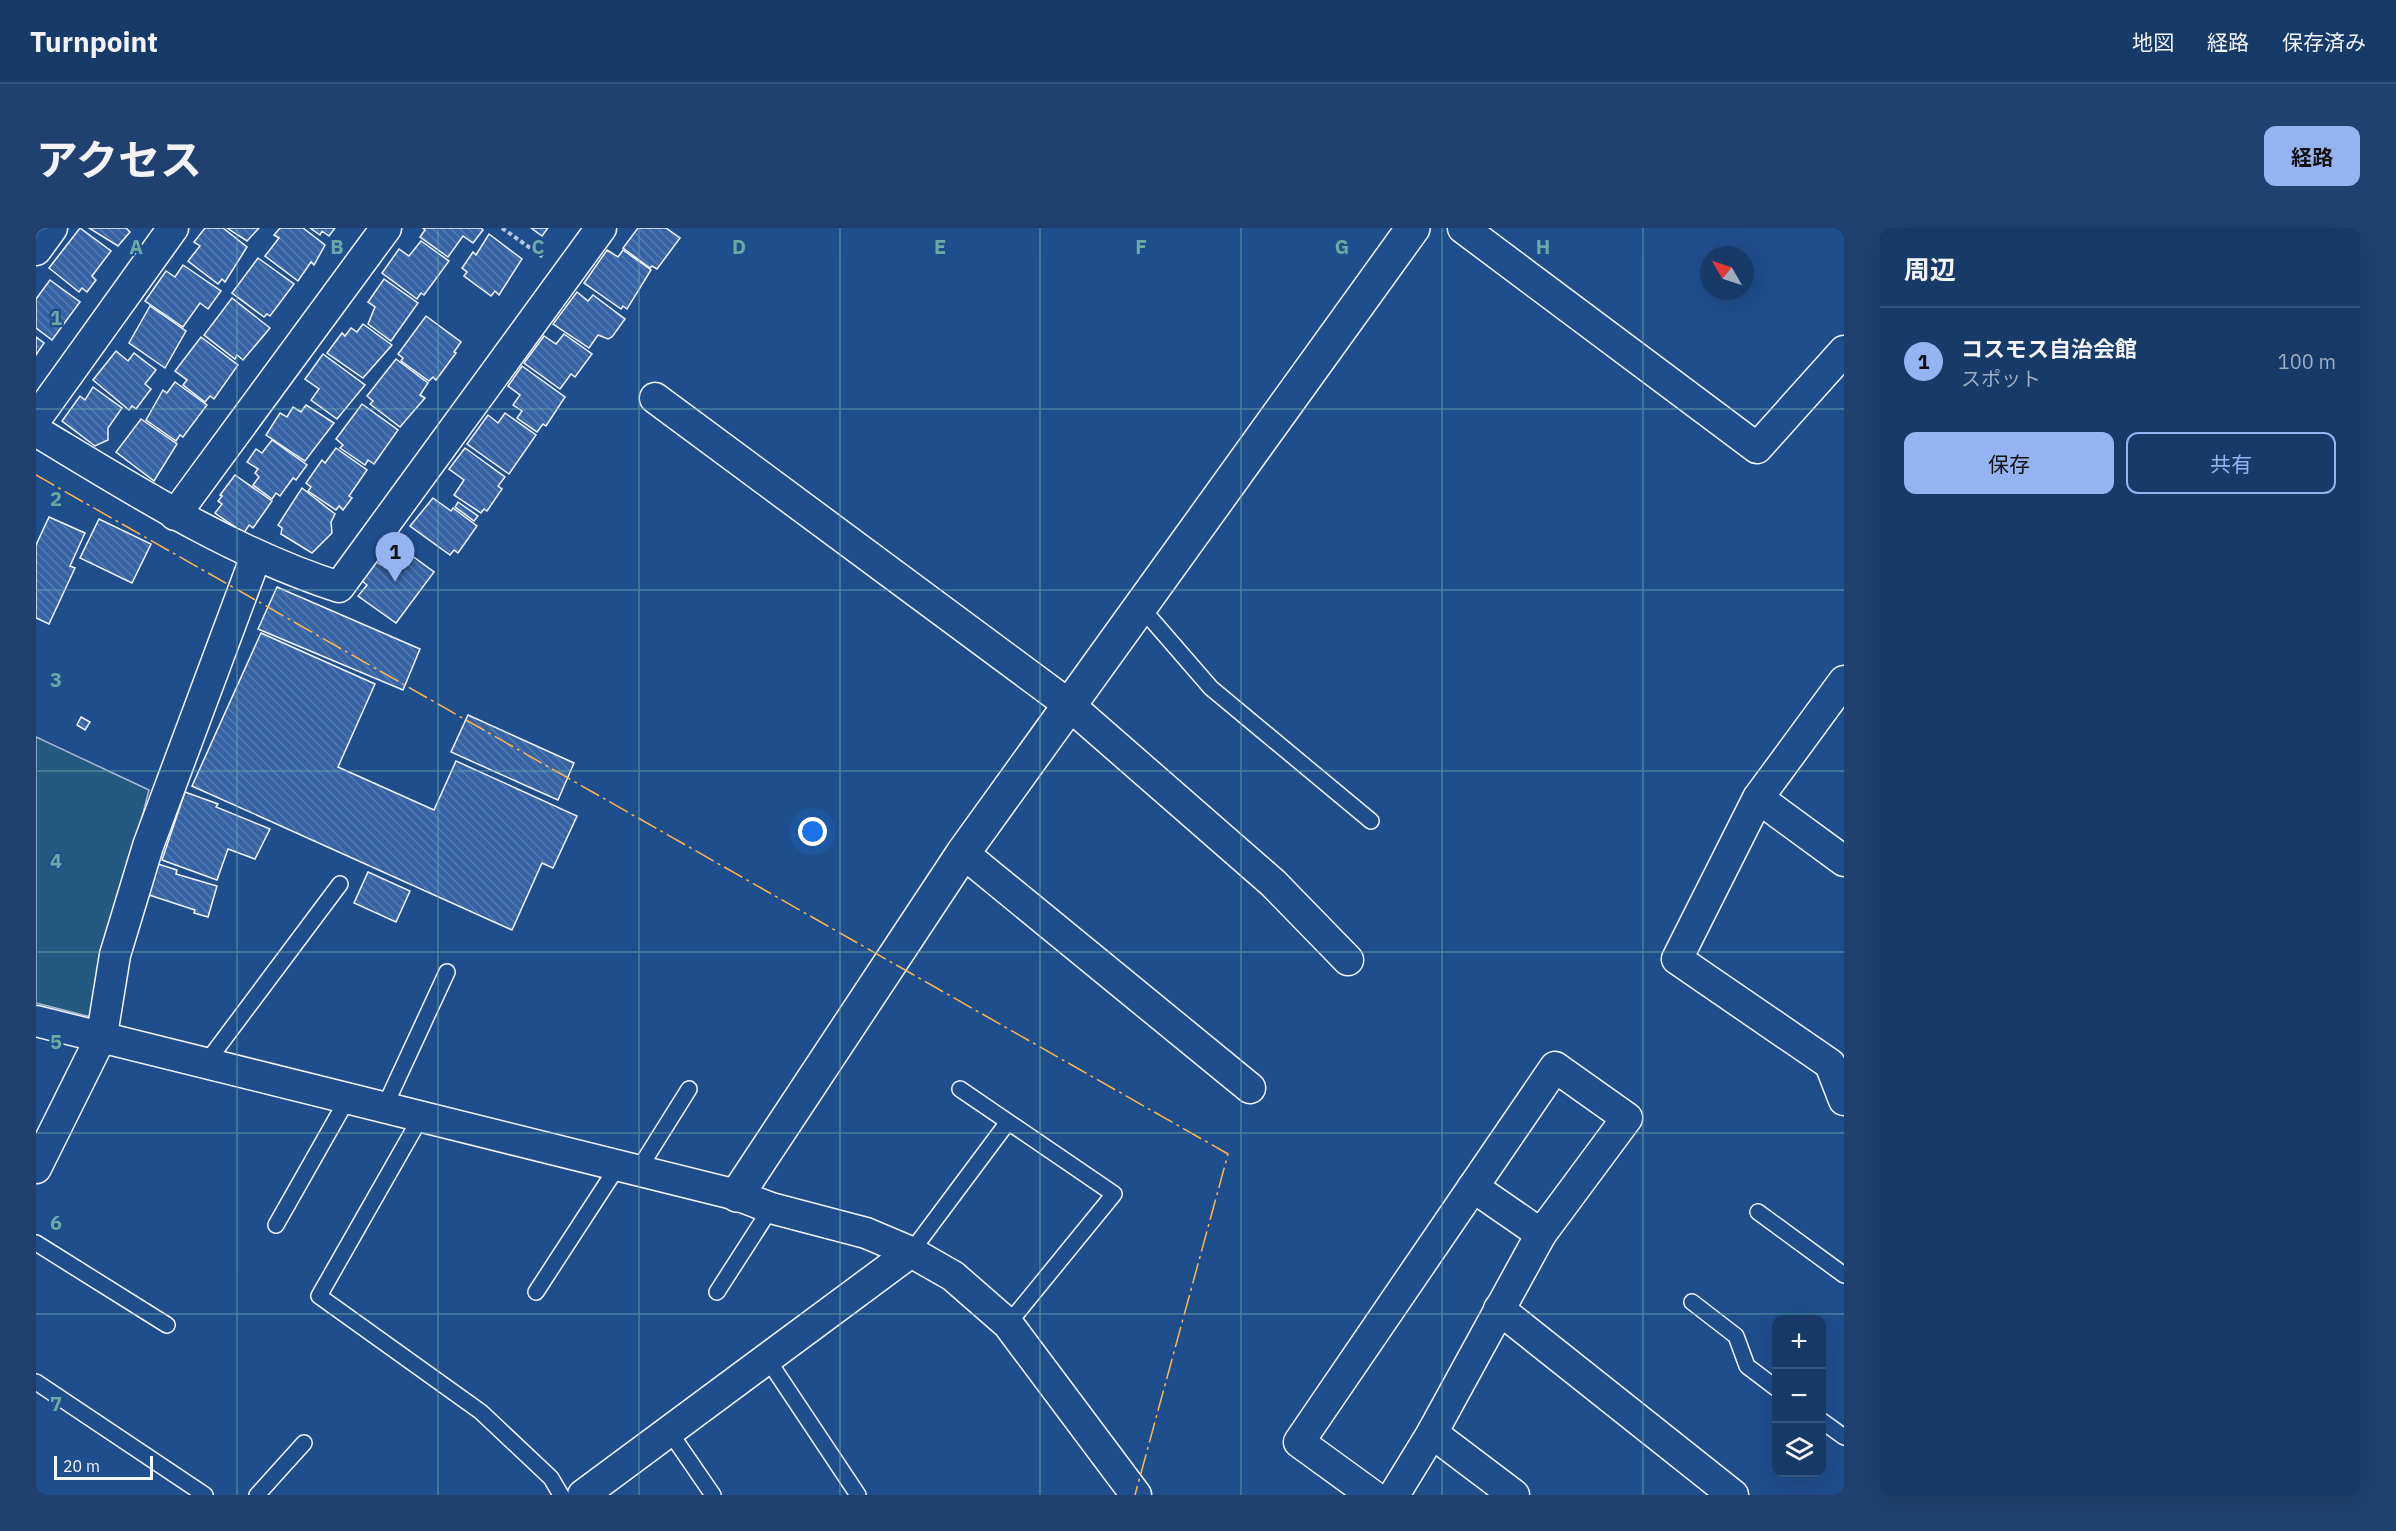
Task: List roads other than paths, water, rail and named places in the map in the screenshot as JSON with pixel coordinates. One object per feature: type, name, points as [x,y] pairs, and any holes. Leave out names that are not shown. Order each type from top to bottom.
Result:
[{"type":"street","points":[[36,250],[52,228]]},
{"type":"street","points":[[36,419],[173,228]]},
{"type":"street","points":[[175,515],[386,228]]},
{"type":"street","points":[[36,431],[175,515],[256,556],[339,587],[601,228]]},
{"type":"street","points":[[737,1195],[963,852],[1413,228]]},
{"type":"street","points":[[1463,228],[1757,448],[1844,351]]},
{"type":"street","points":[[655,398],[1068,704],[1273,883],[1348,960]]},
{"type":"street","points":[[36,1168],[102,1035],[115,955],[148,846],[256,556]]},
{"type":"street","points":[[1844,681],[1758,798],[1677,959],[1837,1060],[1844,1100]]},
{"type":"street","points":[[1758,798],[1844,861]]},
{"type":"street","points":[[963,852],[1250,1088]]},
{"type":"street","points":[[36,1021],[102,1035],[206,1063],[385,1106],[421,1118],[737,1195],[771,1208],[866,1233],[911,1252],[953,1276],[1008,1324],[1136,1495]]},
{"type":"street","points":[[1372,1495],[1299,1442],[1555,1067],[1627,1119],[1541,1234],[1432,1433],[1394,1495]]},
{"type":"street","points":[[1473,1187],[1541,1234]]},
{"type":"street","points":[[583,1495],[911,1252]]},
{"type":"street","points":[[1499,1309],[1733,1495]]},
{"type":"street","points":[[1432,1433],[1514,1495]]},
{"type":"lane","points":[[1139,605],[1211,688],[1371,821]]},
{"type":"lane","points":[[206,1063],[340,884]]},
{"type":"lane","points":[[385,1106],[447,972]]},
{"type":"lane","points":[[536,1292],[689,1089]]},
{"type":"lane","points":[[960,1089],[1114,1194],[1008,1324]]},
{"type":"lane","points":[[276,1225],[348,1098]]},
{"type":"lane","points":[[421,1118],[319,1296],[482,1412],[551,1478],[561,1495]]},
{"type":"lane","points":[[911,1252],[1008,1122]]},
{"type":"lane","points":[[717,1293],[771,1208]]},
{"type":"lane","points":[[1758,1212],[1844,1275]]},
{"type":"lane","points":[[36,1243],[167,1325]]},
{"type":"lane","points":[[1692,1302],[1736,1336],[1748,1366],[1772,1385]]},
{"type":"lane","points":[[768,1360],[858,1495]]},
{"type":"lane","points":[[36,1382],[205,1495]]},
{"type":"lane","points":[[1824,1423],[1844,1437]]},
{"type":"lane","points":[[669,1431],[713,1495]]},
{"type":"lane","points":[[257,1495],[304,1443]]},
{"type":"place","name":"コスモス自治会館","points":[[395,582]]}]
